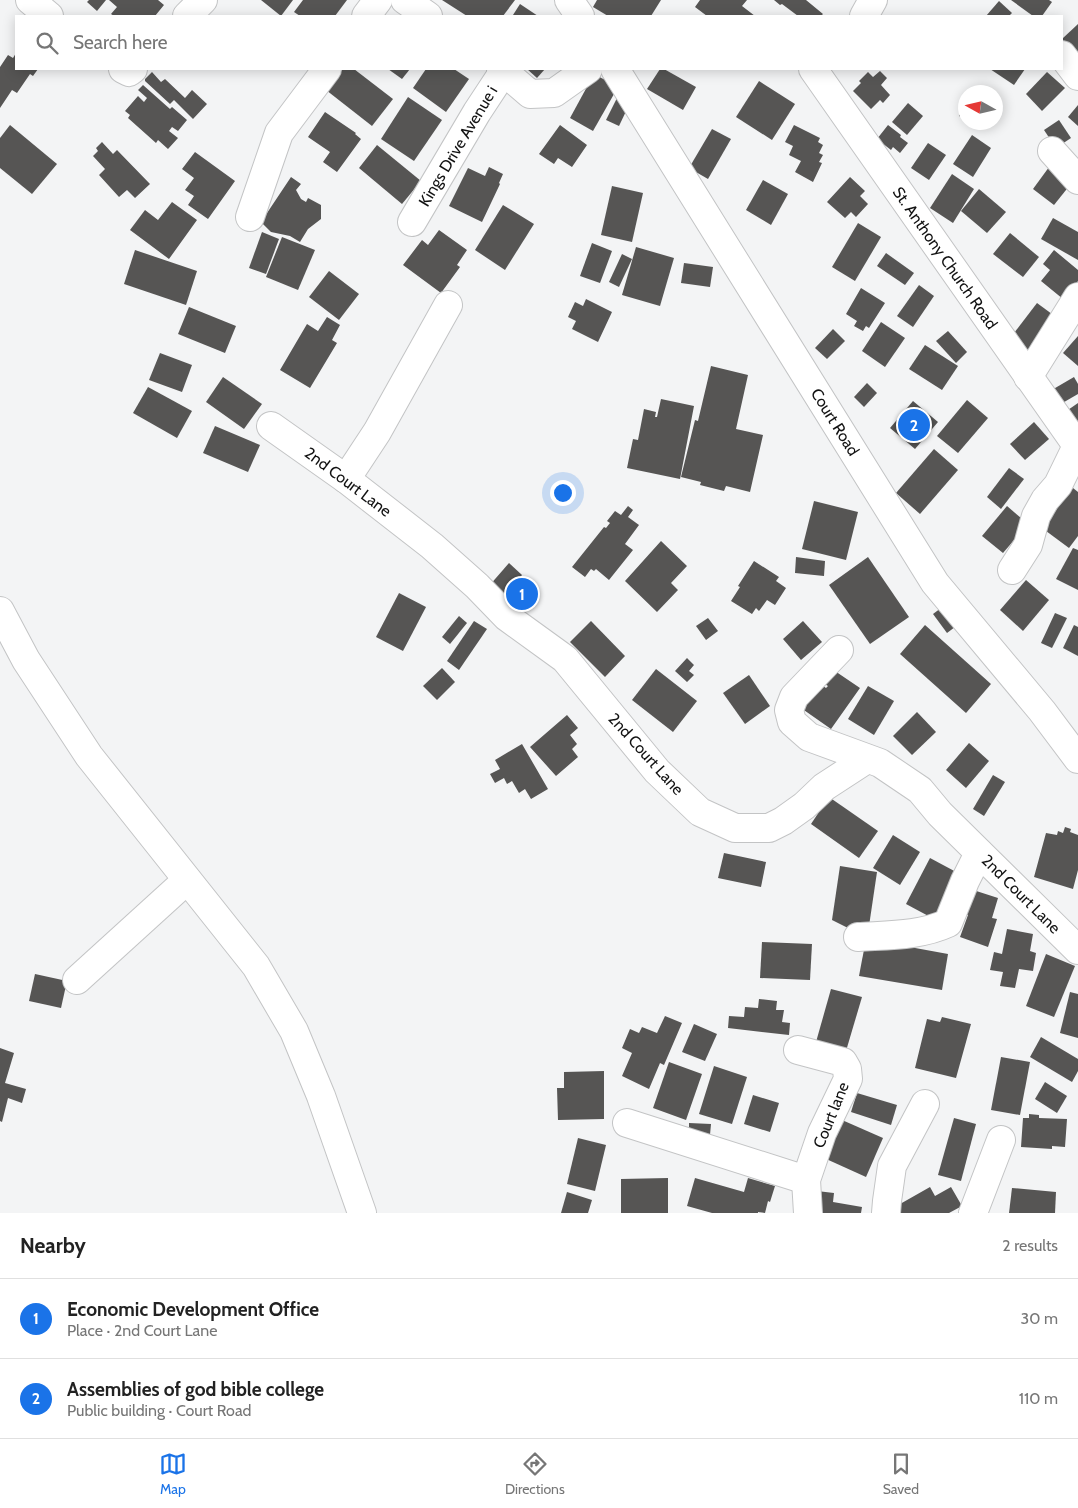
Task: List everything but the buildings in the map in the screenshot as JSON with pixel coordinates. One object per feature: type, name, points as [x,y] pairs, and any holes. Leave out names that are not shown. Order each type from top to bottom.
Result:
[{"type":"street","points":[[30,0],[48,15]]},
{"type":"street","points":[[188,15],[204,0]]},
{"type":"street","points":[[367,15],[378,0]]},
{"type":"street","points":[[405,0],[427,15]]},
{"type":"street","points":[[569,0],[579,15]]},
{"type":"street","points":[[865,15],[873,0]]},
{"type":"street","points":[[1063,57],[1078,76]]},
{"type":"street","points":[[250,217],[279,133],[326,70]]},
{"type":"street","points":[[502,70],[530,94],[554,93],[587,70]]},
{"type":"street","name":"Kings Drive Avenue i","points":[[412,222],[502,70]]},
{"type":"street","name":"Court Road","points":[[616,70],[935,583],[1042,710],[1078,758]]},
{"type":"street","name":"St. Anthony Church Road","points":[[824,74],[1028,377],[1078,447]]},
{"type":"street","points":[[1052,151],[1078,180]]},
{"type":"street","points":[[346,479],[377,432],[448,304]]},
{"type":"street","points":[[1028,377],[1074,312]]},
{"type":"street","name":"2nd Court Lane","points":[[271,426],[346,479],[432,546],[477,586],[507,617],[565,659],[657,771],[700,812],[735,828],[769,828],[783,821],[804,806],[824,787],[867,759],[880,763],[920,790],[940,814],[1078,950]]},
{"type":"street","points":[[1012,570],[1028,545],[1036,516],[1045,500],[1058,485],[1078,447]]},
{"type":"street","points":[[0,611],[31,668],[89,756],[145,824],[256,966],[294,1031],[321,1096],[362,1213]]},
{"type":"street","points":[[839,650],[794,697],[789,710],[792,722],[809,737],[867,759]]},
{"type":"street","points":[[858,937],[912,934],[938,928],[948,923],[979,853]]},
{"type":"street","points":[[77,980],[187,880]]},
{"type":"street","name":"Court lane","points":[[798,1050],[843,1062],[847,1069],[848,1079],[822,1133],[806,1180],[808,1213]]},
{"type":"street","points":[[886,1213],[886,1201],[892,1166],[925,1104]]},
{"type":"street","points":[[627,1123],[806,1180]]},
{"type":"street","points":[[973,1213],[1001,1140]]},
{"type":"place","name":"Assemblies of god bible college","points":[[914,425]]},
{"type":"place","name":"Economic Development Office","points":[[522,594]]}]
